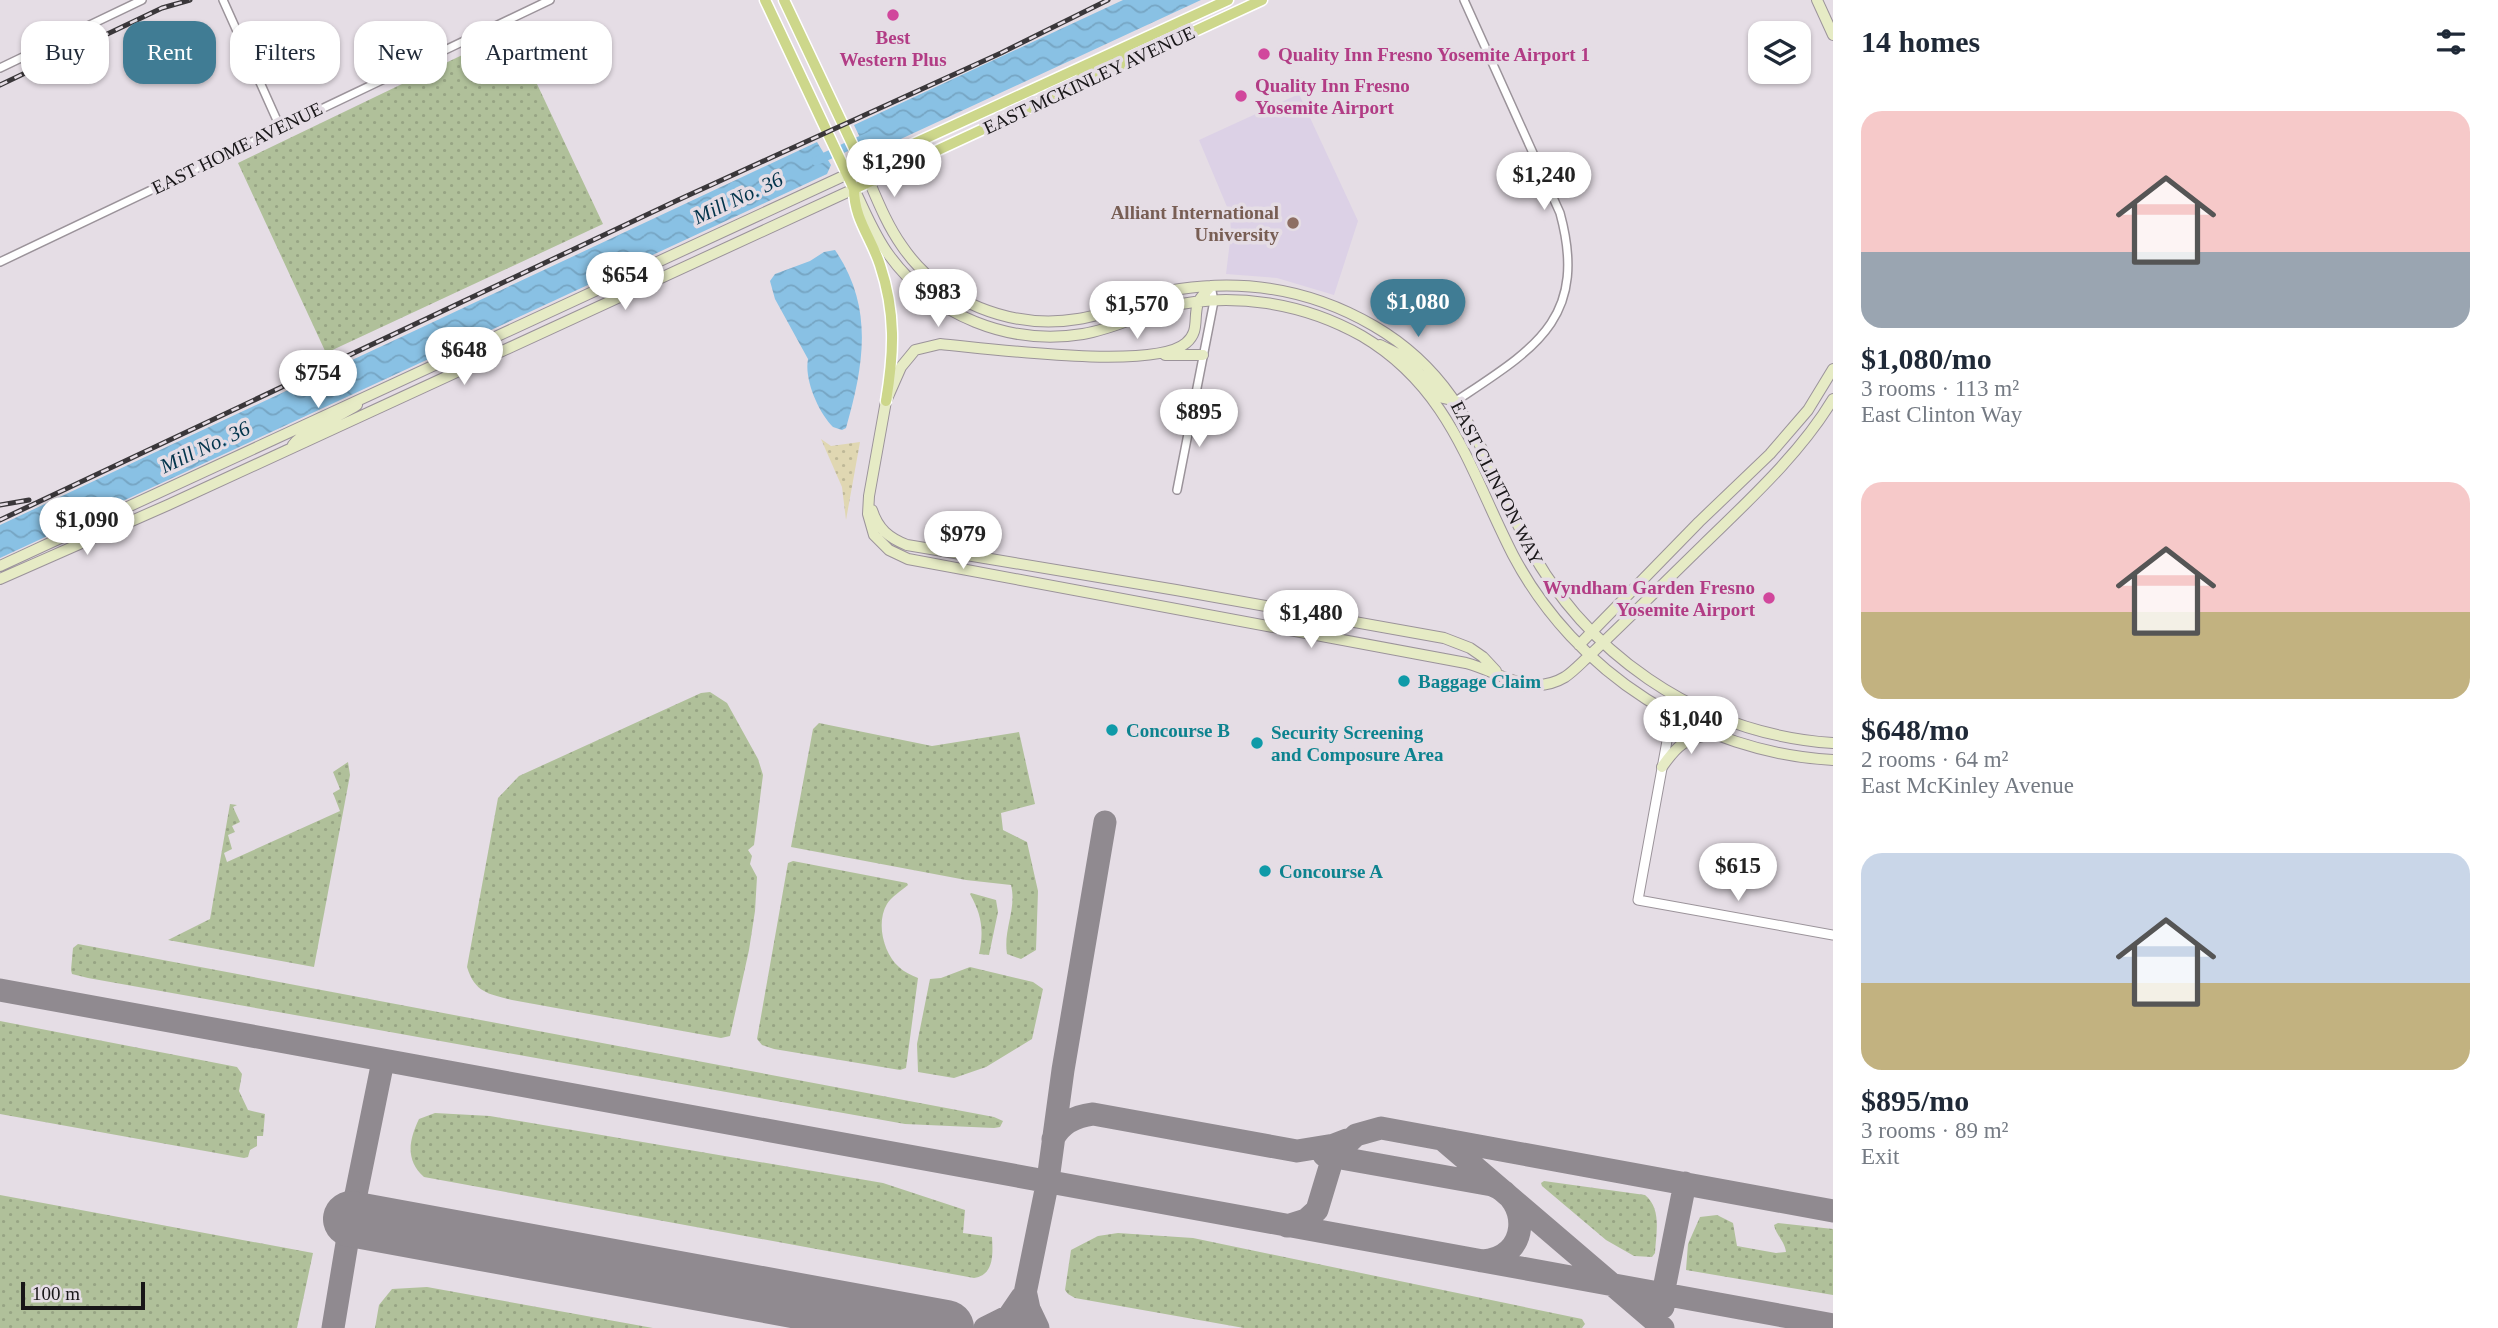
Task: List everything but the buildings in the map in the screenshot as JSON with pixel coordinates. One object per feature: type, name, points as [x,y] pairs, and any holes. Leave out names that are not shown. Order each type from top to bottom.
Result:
[{"type":"main road","points":[[765,0],[854,188],[854,207],[881,267],[891,313],[893,345],[868,514],[874,535],[889,550],[908,559],[1466,663],[1517,683],[1534,686],[1567,676],[1590,655],[1732,517],[1821,418],[1833,398]]},
{"type":"main road","points":[[784,0],[863,167]]},
{"type":"main road","name":"EAST MCKINLEY AVENUE","points":[[0,566],[1228,0]]},
{"type":"main road","name":"EAST MCKINLEY AVENUE","points":[[0,579],[168,505],[1262,0]]},
{"type":"main road","points":[[1817,0],[1833,35]]},
{"type":"main road","points":[[1074,87],[1085,74],[1144,47],[1178,23]]},
{"type":"main road","name":"EAST CLINTON WAY","points":[[863,167],[897,238],[917,265],[955,296],[998,314],[1046,321],[1077,319],[1162,293],[1239,285],[1274,288],[1304,295],[1352,314],[1379,329],[1414,355],[1456,401],[1473,428],[1537,562],[1565,603],[1602,643],[1633,669],[1675,696],[1718,717],[1786,737],[1833,743]]},
{"type":"main road","name":"EAST CLINTON WAY","points":[[854,188],[880,240],[899,268],[937,302],[981,325],[1030,336],[1066,336],[1103,330],[1160,310],[1198,302],[1259,302],[1299,310],[1335,323],[1370,341],[1411,374],[1443,412],[1521,568],[1550,611],[1590,655],[1623,684],[1672,714],[1713,734],[1771,752],[1833,760]]},
{"type":"main road","points":[[1142,356],[1172,351],[1188,342],[1196,326],[1198,302],[1211,286]]},
{"type":"main road","points":[[1370,341],[1392,349],[1440,396],[1456,401]]},
{"type":"main road","points":[[886,401],[905,360],[915,350],[930,345],[1065,355],[1203,355]]},
{"type":"main road","points":[[1579,645],[1699,522],[1767,457],[1808,410],[1833,369]]},
{"type":"main road","points":[[292,448],[299,437],[341,416],[377,391]]},
{"type":"main road","points":[[168,505],[213,477],[268,452],[274,447],[273,439]]},
{"type":"main road","points":[[869,496],[878,526],[885,534],[907,545],[1444,638],[1470,648],[1500,675]]},
{"type":"main road","points":[[99,519],[105,532]]},
{"type":"main road","points":[[1130,600],[1133,583]]},
{"type":"main road","points":[[1662,767],[1674,750],[1686,741],[1713,734]]},
{"type":"street","points":[[0,68],[142,0]]},
{"type":"street","points":[[223,0],[280,127]]},
{"type":"street","name":"EAST HOME AVENUE","points":[[0,262],[550,0]]},
{"type":"street","points":[[1456,401],[1514,362],[1535,344],[1549,326],[1561,302],[1569,267],[1567,242],[1560,213],[1464,0]]},
{"type":"street","points":[[1177,490],[1214,301],[1211,286]]},
{"type":"street","points":[[1767,457],[1778,468]]},
{"type":"street","points":[[1675,696],[1638,900],[1833,935]]},
{"type":"shaded area","points":[[1299,94],[1358,221],[1334,295],[1277,278],[1226,274],[1231,233],[1230,214],[1199,140]]},
{"type":"green space","points":[[461,56],[461,84],[537,84],[603,224],[326,353],[238,163],[402,84],[447,84],[447,62]]},
{"type":"green space","points":[[710,692],[727,703],[758,759],[763,775],[754,845],[748,850],[752,856],[750,864],[757,877],[755,911],[730,1036],[721,1038],[512,1000],[484,991],[474,982],[467,967],[498,798],[519,776],[701,693]]},
{"type":"green space","points":[[819,723],[932,746],[1019,732],[1035,804],[1001,813],[1003,830],[1027,842],[1038,891],[1036,950],[1021,959],[1007,954],[1011,885],[966,880],[791,847],[813,729]]},
{"type":"green space","points":[[348,762],[350,775],[314,967],[168,940],[210,919],[230,804],[237,805],[233,807],[240,822],[232,826],[235,832],[228,835],[232,849],[224,853],[227,862],[340,811],[333,793],[340,789],[333,772]]},
{"type":"green space","points":[[793,861],[907,883],[908,885],[887,904],[882,919],[885,946],[893,961],[918,978],[906,1068],[900,1070],[774,1049],[762,1045],[757,1039],[788,863]]},
{"type":"green space","points":[[971,893],[996,900],[998,912],[989,955],[979,954],[981,923]]},
{"type":"green space","points":[[78,944],[994,1117],[1003,1121],[1000,1127],[994,1128],[905,1124],[88,978],[72,974],[73,948]]},
{"type":"green space","points":[[970,967],[1033,982],[1043,989],[1032,1039],[986,1067],[954,1078],[918,1072],[917,1044],[930,979],[941,978]]},
{"type":"green space","points":[[0,1021],[237,1067],[242,1074],[239,1091],[248,1110],[265,1114],[263,1136],[257,1136],[257,1146],[244,1158],[0,1114]]},
{"type":"green space","points":[[435,1113],[490,1116],[883,1183],[965,1210],[963,1233],[992,1237],[991,1263],[985,1273],[974,1278],[424,1177],[411,1157],[411,1142],[419,1119]]},
{"type":"green space","points":[[1544,1181],[1645,1195],[1656,1214],[1655,1253],[1652,1257],[1634,1256],[1606,1240],[1542,1186]]},
{"type":"green space","points":[[0,1195],[313,1253],[297,1328],[0,1328]]},
{"type":"green space","points":[[1717,1215],[1733,1223],[1737,1246],[1776,1253],[1786,1252],[1774,1225],[1778,1223],[1833,1229],[1833,1295],[1686,1270],[1688,1244],[1700,1217]]},
{"type":"green space","points":[[1118,1233],[1193,1238],[1582,1319],[1585,1324],[1582,1328],[1244,1328],[1075,1298],[1068,1294],[1065,1290],[1071,1250],[1098,1236]]},
{"type":"green space","points":[[427,1287],[653,1328],[375,1328],[379,1305],[392,1289]]},
{"type":"sand","points":[[821,439],[831,446],[860,442],[846,520],[842,487]]},
{"type":"water","points":[[1123,0],[1201,0],[877,150],[865,148],[854,125]]},
{"type":"water","points":[[817,142],[831,165],[827,174],[0,558],[0,525]]},
{"type":"water","points":[[835,250],[856,293],[862,337],[857,382],[846,428],[842,430],[833,427],[818,405],[808,377],[808,359],[775,299],[770,281],[775,274],[810,261],[824,252]]},
{"type":"waterway","name":"Mill No. 36","points":[[816,161],[870,136]]},
{"type":"taxiway","points":[[1018,1328],[1048,1180],[1063,1070],[1105,822]]},
{"type":"taxiway","points":[[0,990],[1833,1325]]},
{"type":"taxiway","points":[[333,1328],[351,1219],[383,1061]]},
{"type":"taxiway","points":[[1053,1139],[1070,1121],[1093,1114],[1297,1151],[1347,1140]]},
{"type":"taxiway","points":[[1287,1226],[1306,1220],[1317,1210],[1333,1157],[1356,1135],[1381,1128],[1833,1211]]},
{"type":"taxiway","points":[[1442,1139],[1663,1328]]},
{"type":"taxiway","points":[[1324,1155],[1492,1185],[1505,1192],[1514,1203],[1520,1228],[1509,1250],[1498,1258],[1482,1261]]},
{"type":"taxiway","points":[[1663,1307],[1663,1294],[1685,1183]]},
{"type":"taxiway","points":[[1026,1295],[1038,1328]]},
{"type":"taxiway","points":[[985,1328],[1009,1316],[1022,1297]]},
{"type":"taxiway","points":[[936,1326],[951,1328]]},
{"type":"runway","points":[[351,1219],[946,1328]]},
{"type":"railway","points":[[0,85],[162,8],[190,0]]},
{"type":"railway","points":[[0,520],[678,200],[1001,53],[1108,0]]},
{"type":"railway","points":[[0,505],[29,500]]},
{"type":"place","name":"Best Western Plus","points":[[893,15]]},
{"type":"place","name":"Quality Inn Fresno Yosemite Airport 1","points":[[1264,54]]},
{"type":"place","name":"Quality Inn Fresno Yosemite Airport","points":[[1241,96]]},
{"type":"place","name":"Alliant International University","points":[[1293,223]]},
{"type":"place","name":"Wyndham Garden Fresno Yosemite Airport","points":[[1769,598]]},
{"type":"place","name":"Baggage Claim","points":[[1404,681]]},
{"type":"place","name":"Concourse B","points":[[1112,730]]},
{"type":"place","name":"Security Screening and Composure Area","points":[[1257,743]]},
{"type":"place","name":"Concourse A","points":[[1265,871]]}]
